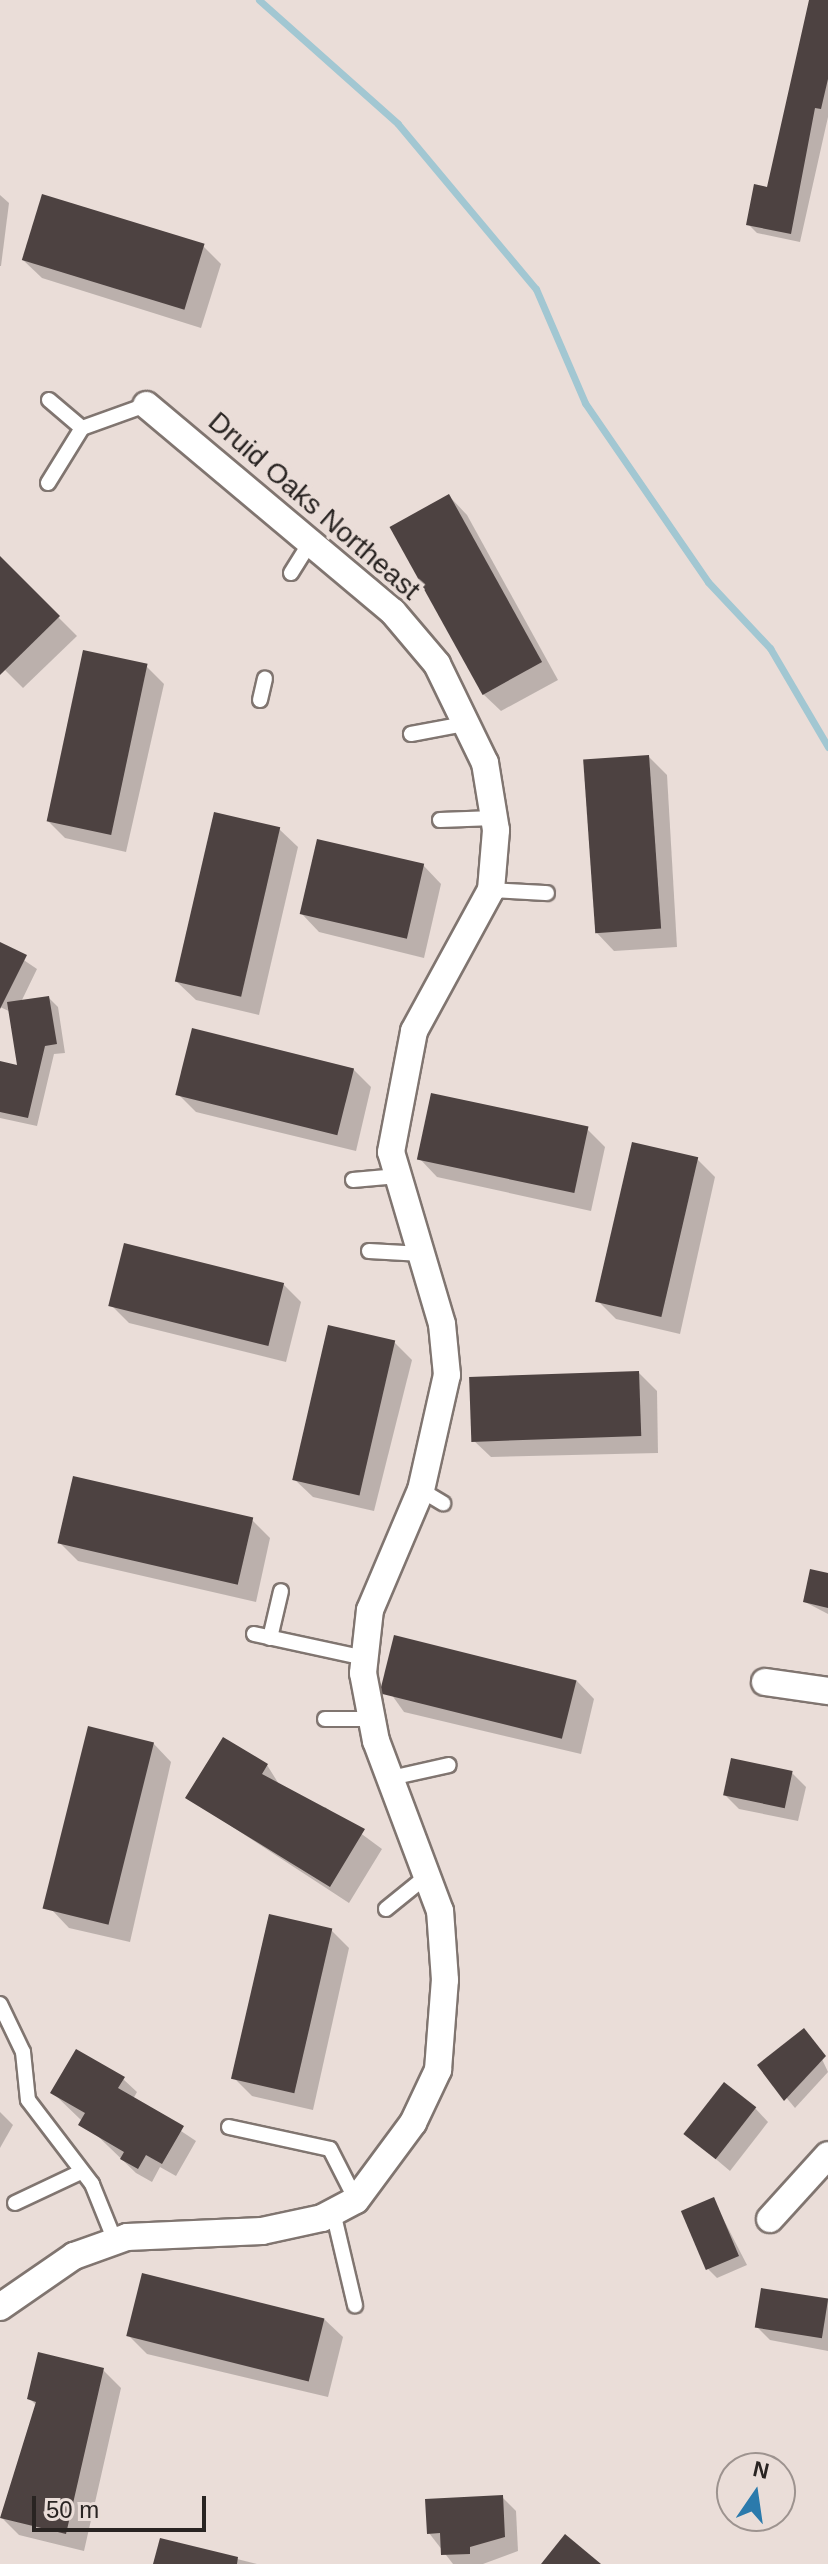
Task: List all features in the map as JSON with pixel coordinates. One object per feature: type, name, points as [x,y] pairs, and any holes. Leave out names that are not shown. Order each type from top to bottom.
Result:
[{"type":"street","name":"Druid Oaks Northeast","points":[[146,405],[393,612],[437,664],[470,723],[494,818],[491,890],[414,1031],[391,1152],[442,1324],[447,1375],[432,1496],[370,1610],[365,1658],[371,1719],[440,1911],[445,1980],[438,2070],[413,2123],[344,2206]]},
{"type":"street","points":[[765,1682],[828,1691]]},
{"type":"street","points":[[770,2219],[828,2155]]},
{"type":"street","points":[[1,2303],[74,2256],[115,2241],[195,2230],[262,2231],[344,2206]]},
{"type":"lane","points":[[49,400],[82,428]]},
{"type":"lane","points":[[48,483],[82,428],[146,405]]},
{"type":"lane","points":[[291,573],[310,543]]},
{"type":"lane","points":[[260,700],[265,679]]},
{"type":"lane","points":[[411,734],[470,723]]},
{"type":"lane","points":[[440,820],[494,818]]},
{"type":"lane","points":[[491,890],[547,893]]},
{"type":"lane","points":[[353,1180],[398,1176]]},
{"type":"lane","points":[[369,1251],[422,1254]]},
{"type":"lane","points":[[270,1638],[281,1591]]},
{"type":"lane","points":[[254,1634],[365,1658]]},
{"type":"lane","points":[[325,1719],[371,1719]]},
{"type":"lane","points":[[391,1778],[449,1765]]},
{"type":"lane","points":[[386,1909],[428,1875]]},
{"type":"lane","points":[[0,2004],[23,2052],[28,2100],[81,2172],[115,2241]]},
{"type":"lane","points":[[229,2127],[330,2149],[344,2206],[355,2305]]},
{"type":"lane","points":[[15,2203],[81,2172]]},
{"type":"building","points":[[809,0],[828,0],[828,79],[821,109],[815,108],[791,234],[746,225],[754,184],[767,187]]},
{"type":"building","points":[[42,194],[205,244],[184,310],[22,260]]},
{"type":"building","points":[[449,494],[542,662],[483,695],[390,527]]},
{"type":"building","points":[[0,556],[60,616],[0,675]]},
{"type":"building","points":[[83,650],[148,664],[111,835],[47,821]]},
{"type":"building","points":[[649,755],[661,929],[595,933],[583,760]]},
{"type":"building","points":[[214,812],[280,827],[241,997],[175,982]]},
{"type":"building","points":[[317,839],[424,864],[407,939],[300,914]]},
{"type":"building","points":[[0,942],[27,955],[0,1009]]},
{"type":"building","points":[[49,996],[57,1044],[45,1046],[28,1118],[0,1112],[0,1061],[17,1065],[7,1002]]},
{"type":"building","points":[[192,1028],[354,1068],[337,1135],[175,1095]]},
{"type":"building","points":[[431,1093],[588,1126],[574,1193],[417,1160]]},
{"type":"building","points":[[632,1142],[698,1157],[661,1317],[595,1302]]},
{"type":"building","points":[[124,1243],[284,1283],[268,1346],[108,1306]]},
{"type":"building","points":[[328,1325],[395,1341],[359,1495],[292,1480]]},
{"type":"building","points":[[639,1371],[641,1436],[471,1442],[469,1377]]},
{"type":"building","points":[[73,1476],[253,1518],[238,1585],[57,1543]]},
{"type":"building","points":[[810,1569],[828,1573],[828,1608],[803,1602]]},
{"type":"building","points":[[394,1635],[576,1680],[562,1739],[379,1693]]},
{"type":"building","points":[[88,1726],[154,1742],[108,1925],[43,1908]]},
{"type":"building","points":[[223,1737],[268,1764],[262,1774],[365,1829],[330,1887],[185,1798]]},
{"type":"building","points":[[731,1758],[793,1771],[785,1808],[723,1795]]},
{"type":"building","points":[[269,1914],[332,1929],[294,2093],[231,2079]]},
{"type":"building","points":[[804,2028],[826,2056],[784,2101],[757,2065]]},
{"type":"building","points":[[76,2049],[125,2077],[118,2088],[184,2126],[162,2164],[146,2155],[138,2169],[120,2159],[124,2152],[78,2125],[85,2113],[50,2093]]},
{"type":"building","points":[[724,2082],[756,2107],[716,2159],[683,2134]]},
{"type":"building","points":[[714,2197],[739,2256],[706,2270],[681,2211]]},
{"type":"building","points":[[142,2273],[324,2318],[309,2382],[126,2336]]},
{"type":"building","points":[[761,2288],[828,2299],[822,2338],[755,2328]]},
{"type":"building","points":[[38,2352],[104,2368],[66,2534],[0,2518],[36,2402],[27,2399]]},
{"type":"building","points":[[503,2495],[505,2537],[470,2547],[470,2554],[441,2555],[440,2533],[427,2534],[425,2499]]},
{"type":"building","points":[[565,2534],[601,2564],[541,2564]]},
{"type":"building","points":[[160,2538],[238,2557],[237,2564],[153,2564]]},
{"type":"waterway","points":[[259,0],[398,124],[536,289],[585,403],[708,582],[770,648],[828,747]]}]
